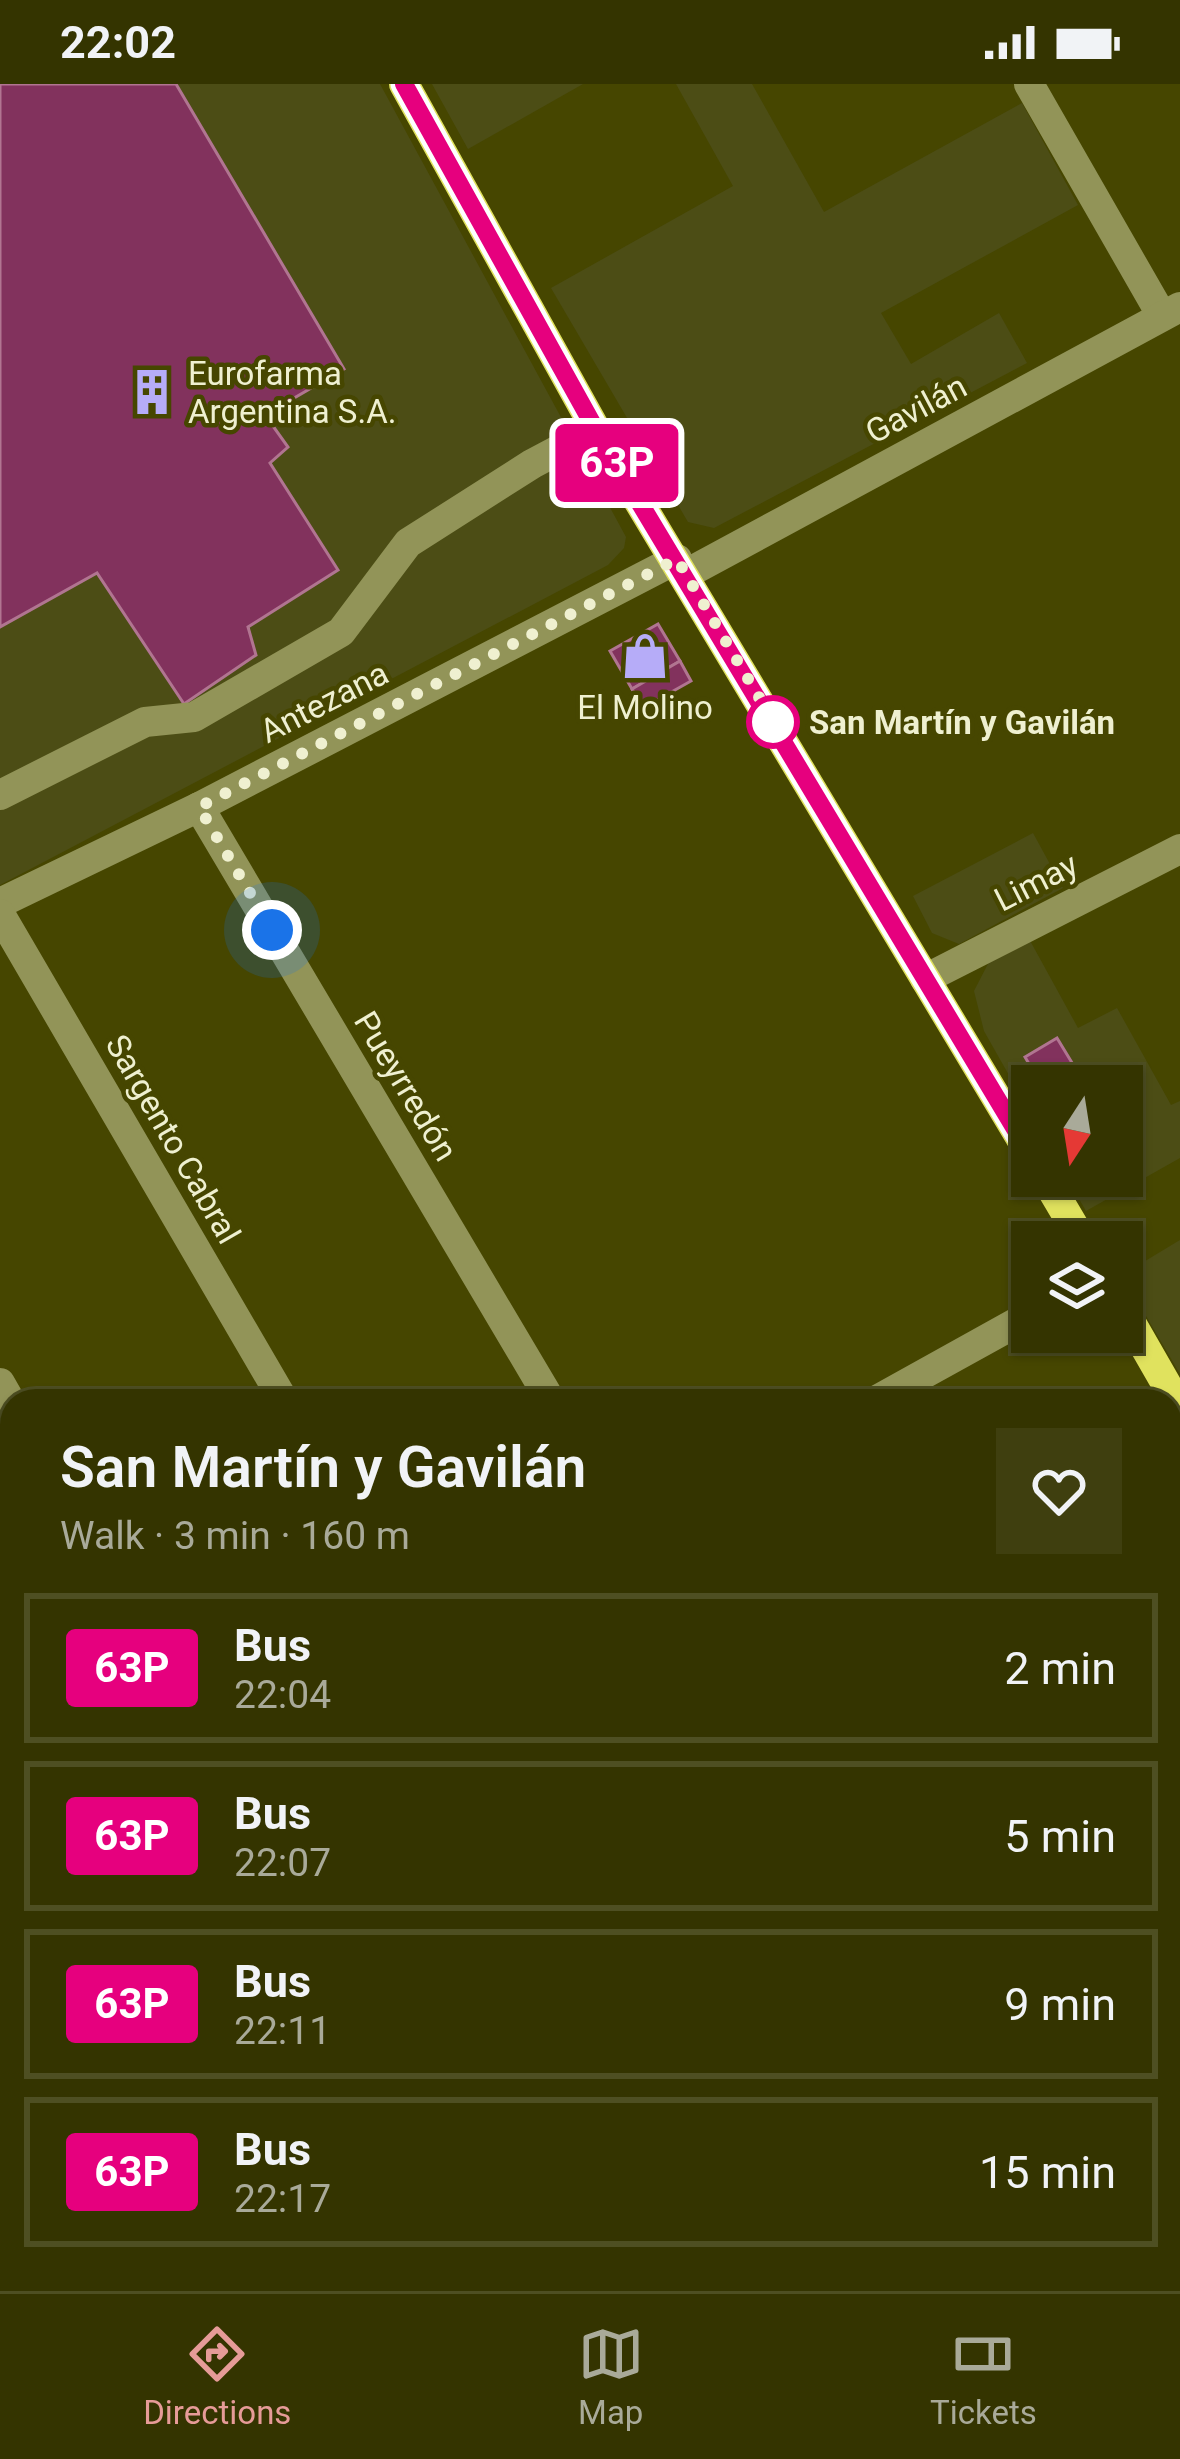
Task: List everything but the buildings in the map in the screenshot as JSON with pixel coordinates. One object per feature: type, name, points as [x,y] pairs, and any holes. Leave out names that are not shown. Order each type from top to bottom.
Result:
[{"type":"main road","points":[[404,84],[596,430],[1011,1122]]},
{"type":"main road","points":[[1143,1344],[1169,1389]]},
{"type":"street","points":[[1029,84],[1171,312]]},
{"type":"street","name":"Gavilán","points":[[682,567],[1171,312]]},
{"type":"street","points":[[0,795],[145,722],[194,717],[340,632],[408,542],[596,430]]},
{"type":"street","name":"Antezana","points":[[0,903],[682,567]]},
{"type":"street","name":"Pueyrredón","points":[[199,807],[544,1389]]},
{"type":"street","name":"Limay","points":[[925,979],[1180,849]]},
{"type":"street","name":"Sargento Cabral","points":[[0,914],[277,1389]]},
{"type":"street","points":[[897,1389],[1011,1326]]},
{"type":"shaded area","points":[[0,84],[380,84],[626,537],[624,548],[608,565],[0,885]]},
{"type":"shaded area","points":[[432,84],[583,84],[468,149]]},
{"type":"shaded area","points":[[676,84],[752,84],[824,212],[1022,103],[1078,205],[881,313],[911,364],[999,313],[1027,363],[714,528],[688,522],[551,288],[733,186]]},
{"type":"shaded area","points":[[1033,833],[1063,888],[959,944],[932,933],[913,896]]},
{"type":"shaded area","points":[[1028,937],[1078,1028],[1117,1008],[1171,1105],[1180,1101],[1180,1158],[1143,1179],[1143,1065],[1011,1065],[1011,1079],[984,1031],[974,991],[991,958]]},
{"type":"shaded area","points":[[1078,1197],[1111,1197],[1086,1211]]},
{"type":"shaded area","points":[[1180,1240],[1180,1374],[1143,1311],[1143,1262]]},
{"type":"bus line","name":"63P","points":[[404,84],[596,430],[1011,1122]]},
{"type":"place","name":"Eurofarma Argentina S.A.","points":[[152,392]]},
{"type":"place","name":"El Molino","points":[[645,656]]},
{"type":"place","name":"San Martín y Gavilán","points":[[773,722]]},
{"type":"route","points":[[272,930],[199,807],[677,559],[782,736],[773,722]]}]
